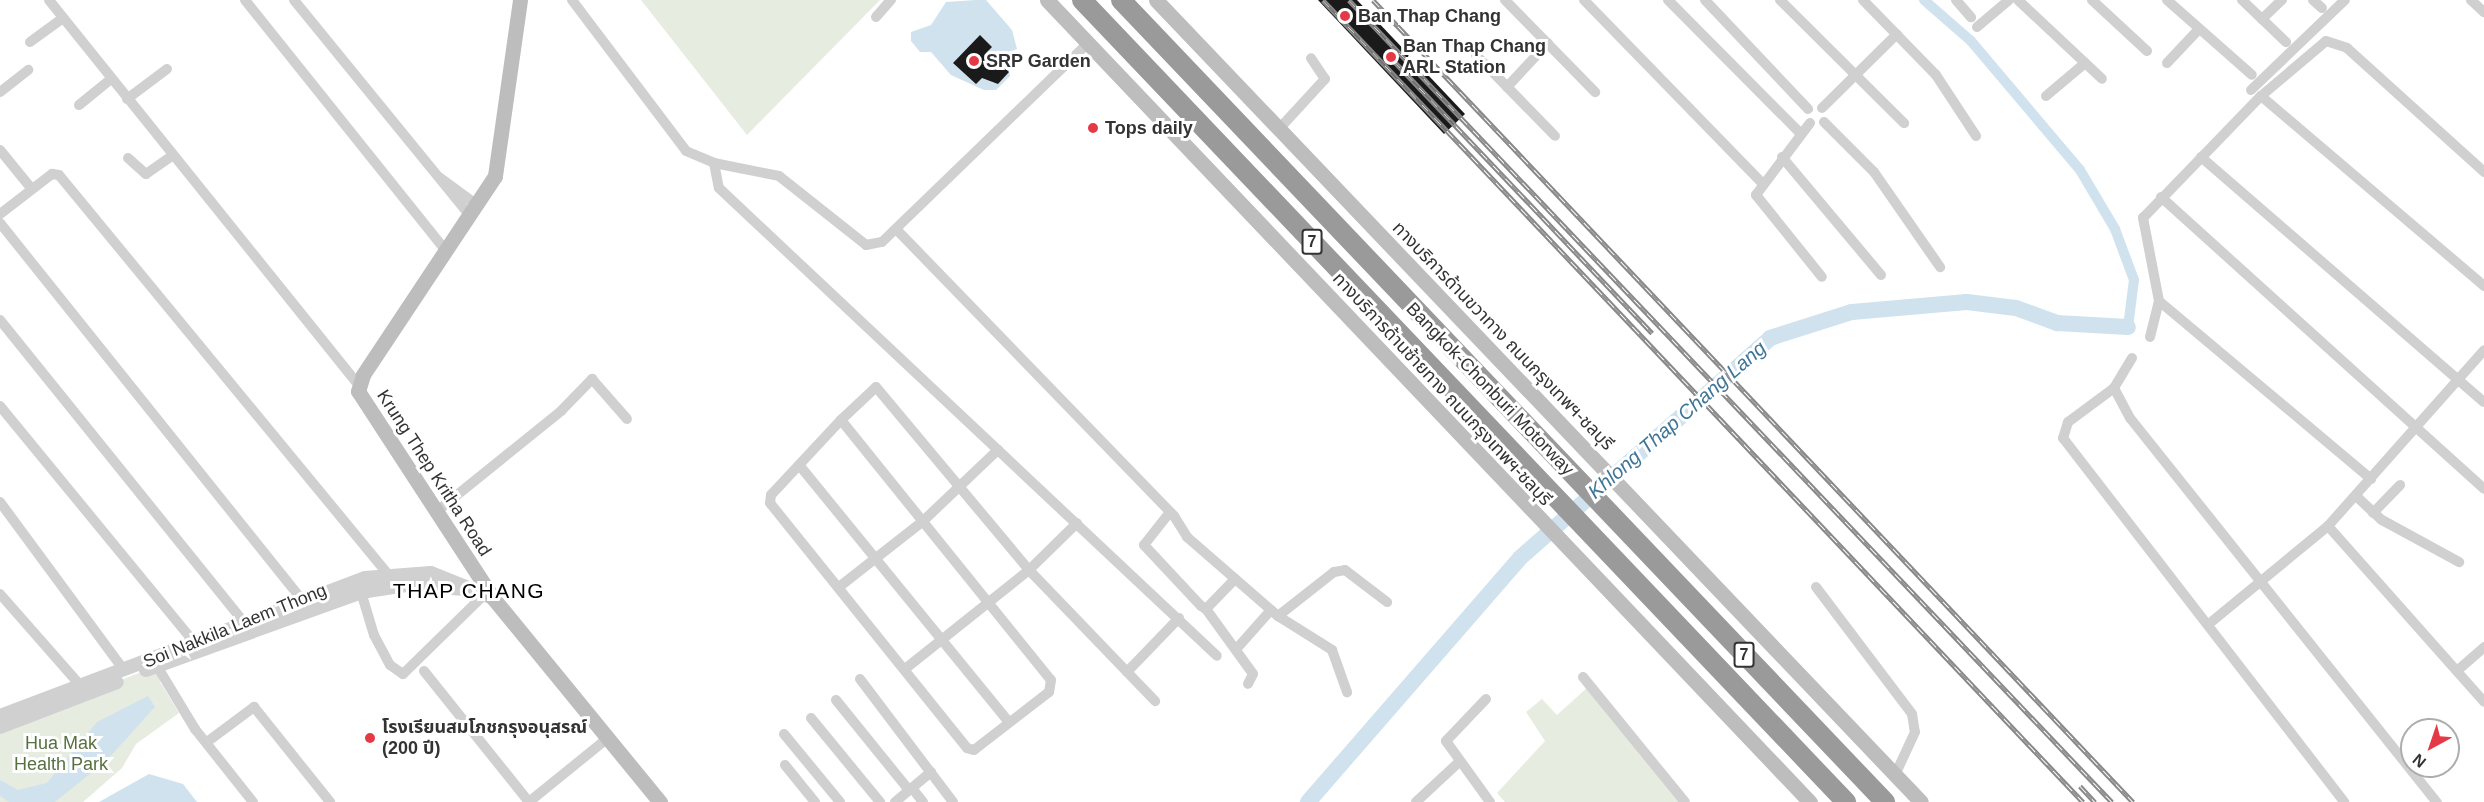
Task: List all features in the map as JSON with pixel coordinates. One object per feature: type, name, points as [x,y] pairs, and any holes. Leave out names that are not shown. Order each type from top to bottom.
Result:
[{"type":"highway","name":"Bangkok-Chonburi Motorway","points":[[1082,0],[1846,802]]},
{"type":"highway","name":"Bangkok-Chonburi Motorway","points":[[1121,0],[1885,802]]},
{"type":"main road","name":"Krung Thep Kritha Road","points":[[520,0],[500,162],[447,252],[358,384],[360,398],[436,512],[484,594],[609,737],[660,802]]},
{"type":"main road","name":"ทางบริการด้านซ้ายทาง ถนนกรุงเทพฯ-ชลบุรี","points":[[1047,0],[1520,502],[1810,802]]},
{"type":"main road","name":"ทางบริการด้านขวาทาง ถนนกรุงเทพฯ-ชลบุรี","points":[[1156,0],[1922,802]]},
{"type":"street","points":[[49,0],[172,156],[358,384]]},
{"type":"street","points":[[245,0],[447,252]]},
{"type":"street","points":[[294,0],[439,177],[473,211]]},
{"type":"street","points":[[572,0],[686,151],[714,163],[779,176],[858,242],[882,242],[1088,43]]},
{"type":"street","points":[[876,17],[891,0]]},
{"type":"street","points":[[1584,0],[1761,182]]},
{"type":"street","points":[[1668,0],[1801,134]]},
{"type":"street","points":[[1705,0],[1808,109],[1810,123]]},
{"type":"street","points":[[1780,0],[1858,74],[1904,123]]},
{"type":"street","points":[[1863,0],[1936,75],[1976,136]]},
{"type":"street","points":[[1956,0],[1971,17]]},
{"type":"street","points":[[1977,27],[2008,0]]},
{"type":"street","points":[[2018,0],[2102,79]]},
{"type":"street","points":[[2092,0],[2146,51]]},
{"type":"street","points":[[2167,0],[2252,75]]},
{"type":"street","points":[[2242,0],[2286,42]]},
{"type":"street","points":[[2262,20],[2282,0]]},
{"type":"street","points":[[2251,90],[2344,0]]},
{"type":"street","points":[[2471,0],[2484,12]]},
{"type":"street","points":[[1512,2],[1596,92]]},
{"type":"street","points":[[30,42],[63,18]]},
{"type":"street","points":[[2167,63],[2199,29]]},
{"type":"street","points":[[1808,109],[1822,108],[1897,34]]},
{"type":"street","points":[[2150,337],[2159,301],[2142,226],[2146,212],[2261,96],[2315,47],[2340,42],[2484,172]]},
{"type":"street","points":[[1507,87],[1548,43]]},
{"type":"street","points":[[1476,55],[1555,136]]},
{"type":"street","points":[[1279,129],[1325,79],[1311,58]]},
{"type":"street","points":[[2046,96],[2085,63]]},
{"type":"street","points":[[127,99],[167,69]]},
{"type":"street","points":[[0,92],[28,70]]},
{"type":"street","points":[[79,105],[111,79]]},
{"type":"street","points":[[2261,96],[2484,286]]},
{"type":"street","points":[[1822,108],[1824,122],[1874,172],[1940,267]]},
{"type":"street","points":[[1822,277],[1759,202],[1761,182],[1810,123],[1824,122]]},
{"type":"street","points":[[0,150],[31,188]]},
{"type":"street","points":[[128,158],[146,174],[172,156]]},
{"type":"street","points":[[1782,157],[1881,275]]},
{"type":"street","points":[[2201,157],[2484,402]]},
{"type":"street","points":[[714,163],[720,188],[1217,656]]},
{"type":"street","points":[[0,214],[52,174],[59,175],[387,573]]},
{"type":"street","points":[[2162,198],[2484,489]]},
{"type":"street","points":[[0,223],[305,604]]},
{"type":"street","points":[[897,229],[1170,512],[1187,537],[1274,613],[1332,650],[1347,692]]},
{"type":"street","points":[[2159,301],[2371,480]]},
{"type":"street","points":[[0,320],[244,622]]},
{"type":"street","points":[[2210,623],[2328,526],[2417,430],[2457,379],[2484,350]]},
{"type":"street","points":[[2132,358],[2114,388],[2068,422],[2063,438],[2210,623],[2344,802]]},
{"type":"street","points":[[436,512],[561,411],[592,379],[627,419]]},
{"type":"street","points":[[2114,388],[2130,418],[2437,802]]},
{"type":"street","points":[[841,420],[1052,687],[971,751],[770,503],[771,495],[800,466],[841,420],[871,389],[881,389],[1029,570],[1155,701]]},
{"type":"street","points":[[0,406],[193,641]]},
{"type":"street","points":[[839,587],[922,522],[961,488],[998,450]]},
{"type":"street","points":[[800,466],[1009,722]]},
{"type":"street","points":[[2373,513],[2400,485]]},
{"type":"street","points":[[2356,496],[2373,513],[2459,562]]},
{"type":"street","points":[[0,502],[124,670]]},
{"type":"street","points":[[1170,512],[1144,545],[1206,609],[1253,674],[1248,684]]},
{"type":"street","points":[[905,669],[1029,570],[1077,523]]},
{"type":"street","points":[[2328,526],[2484,702]]},
{"type":"street","points":[[1239,646],[1274,613],[1334,572],[1345,570],[1388,602]]},
{"type":"street","name":"Soi Nakkila Laem Thong","points":[[0,727],[387,573],[431,573],[484,594]]},
{"type":"street","points":[[1206,609],[1235,579]]},
{"type":"street","name":"Soi Nakkila Laem Thong","points":[[0,716],[244,622],[305,604],[407,585],[484,594]]},
{"type":"street","points":[[1816,587],[1912,714],[1915,732],[1895,775]]},
{"type":"street","points":[[361,592],[374,635],[390,665],[403,674],[484,594]]},
{"type":"street","points":[[0,594],[80,685]]},
{"type":"street","points":[[1127,672],[1179,618]]},
{"type":"street","points":[[2458,670],[2484,647]]},
{"type":"street","points":[[157,666],[207,742],[253,802]]},
{"type":"street","points":[[424,671],[529,802],[609,737]]},
{"type":"street","points":[[1583,677],[1685,802]]},
{"type":"street","points":[[860,679],[954,802]]},
{"type":"street","points":[[1486,699],[1446,741],[1490,802]]},
{"type":"street","points":[[836,700],[923,802]]},
{"type":"street","points":[[207,742],[254,707],[330,802]]},
{"type":"street","points":[[811,717],[880,802]]},
{"type":"street","points":[[783,734],[840,802]]},
{"type":"street","points":[[1416,802],[1459,762]]},
{"type":"street","points":[[785,765],[815,802]]},
{"type":"street","points":[[895,802],[931,772]]},
{"type":"green space","points":[[641,0],[880,0],[747,135]]},
{"type":"green space","name":"Hua Mak Health Park","points":[[157,666],[160,682],[179,713],[136,744],[122,768],[83,802],[0,802],[0,727]]},
{"type":"green space","points":[[1588,687],[1682,802],[1505,802],[1497,793],[1545,741],[1526,712],[1542,699],[1557,715]]},
{"type":"water","points":[[986,0],[1012,30],[1017,49],[1007,53],[1010,76],[996,90],[984,90],[951,75],[931,52],[920,52],[911,41],[911,32],[931,25],[946,2]]},
{"type":"water","points":[[148,696],[155,707],[107,760],[55,802],[9,802],[0,796],[0,780],[18,790],[47,783],[97,722]]},
{"type":"water","points":[[149,774],[183,784],[197,802],[99,802]]},
{"type":"building","name":"Ban Thap Chang ARL Station","points":[[1318,0],[1357,0],[1465,114],[1444,134]]},
{"type":"building","name":"SRP Garden","points":[[980,35],[992,47],[987,52],[1009,72],[998,84],[982,78],[976,84],[953,63]]},
{"type":"waterway","name":"Khlong Thap Chang Lang","points":[[1924,0],[1971,41],[2080,170],[2115,229],[2134,280],[2128,327]]},
{"type":"waterway","name":"Khlong Thap Chang Lang","points":[[1308,802],[1520,558],[1770,338],[1852,312],[1967,302],[2016,308],[2057,323],[2128,327]]},
{"type":"railway","points":[[1323,0],[2083,802]]},
{"type":"railway","points":[[1349,0],[2112,802]]},
{"type":"railway","points":[[1373,0],[2133,802]]},
{"type":"railway","points":[[1394,61],[1652,333]]},
{"type":"railway","points":[[2080,786],[2095,802]]},
{"type":"place","name":"Ban Thap Chang","points":[[1345,16]]},
{"type":"place","name":"Ban Thap Chang ARL Station","points":[[1391,57]]},
{"type":"place","name":"SRP Garden","points":[[974,61]]},
{"type":"place","name":"Tops daily","points":[[1093,128]]},
{"type":"place","name":"โรงเรียนสมโภชกรุงอนุสรณ์ (200 ปี)","points":[[370,738]]},
{"type":"district","name":"THAP CHANG","points":[[469,591]]}]
